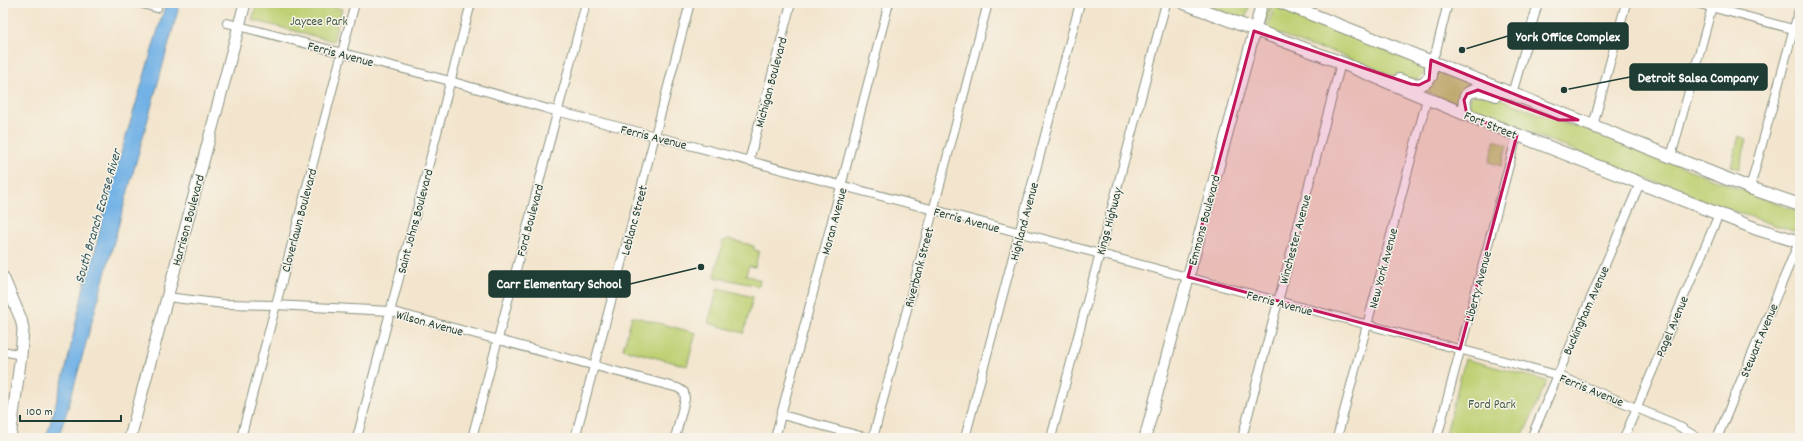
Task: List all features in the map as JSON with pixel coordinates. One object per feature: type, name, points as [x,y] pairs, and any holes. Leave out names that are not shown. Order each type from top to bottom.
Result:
[{"type":"main road","name":"Fort Street","points":[[1184,3],[1254,31],[1339,62],[1467,115],[1720,214],[1752,221],[1800,240]]},
{"type":"main road","points":[[1283,3],[1431,60],[1512,94],[1750,188],[1800,205]]},
{"type":"main road","points":[[1339,62],[1347,61],[1411,84],[1419,85],[1424,83],[1431,76],[1431,60]]},
{"type":"main road","points":[[1467,115],[1463,104],[1464,100],[1467,94],[1478,90],[1489,92],[1559,120],[1578,120]]},
{"type":"street","points":[[139,3],[157,8]]},
{"type":"street","name":"Harrison Boulevard","points":[[130,438],[245,3]]},
{"type":"street","name":"Cloverlawn Boulevard","points":[[241,438],[355,3]]},
{"type":"street","name":"Saint Johns Boulevard","points":[[357,438],[471,3]]},
{"type":"street","name":"Ford Boulevard","points":[[472,438],[586,3]]},
{"type":"street","name":"Leblanc Street","points":[[575,438],[690,3]]},
{"type":"street","name":"Michigan Boulevard","points":[[749,161],[791,3]]},
{"type":"street","name":"Moran Avenue","points":[[776,438],[889,3]]},
{"type":"street","name":"Riverbank Street","points":[[873,438],[988,3]]},
{"type":"street","name":"Highland Avenue","points":[[965,438],[1080,3]]},
{"type":"street","name":"Kings Highway","points":[[1051,438],[1166,3]]},
{"type":"street","name":"Emmons Boulevard","points":[[1146,438],[1262,3]]},
{"type":"street","points":[[1431,60],[1436,51],[1448,3]]},
{"type":"street","points":[[1512,94],[1538,3]]},
{"type":"street","points":[[1593,126],[1626,3]]},
{"type":"street","points":[[1696,3],[1712,5],[1797,30]]},
{"type":"street","points":[[1671,157],[1712,5]]},
{"type":"street","points":[[1750,188],[1797,30],[1800,6]]},
{"type":"street","name":"Ferris Avenue","points":[[227,23],[450,81],[558,112],[655,136],[1557,375],[1675,424],[1698,438]]},
{"type":"street","name":"Winchester Avenue","points":[[1242,438],[1339,62]]},
{"type":"street","name":"New York Avenue","points":[[1337,438],[1427,99]]},
{"type":"street","name":"Liberty Avenue","points":[[1437,438],[1517,134]]},
{"type":"street","name":"Buckingham Avenue","points":[[1531,438],[1640,183]]},
{"type":"street","name":"Pagel Avenue","points":[[1624,438],[1720,214]]},
{"type":"street","name":"Stewart Avenue","points":[[1717,438],[1800,240]]},
{"type":"street","points":[[3,277],[21,319],[23,329],[10,438]]},
{"type":"street","name":"Wilson Avenue","points":[[167,297],[224,304],[390,311],[678,388],[684,392],[685,399],[675,438]]},
{"type":"street","points":[[3,351],[21,355]]},
{"type":"street","points":[[782,414],[868,438]]},
{"type":"highlighted area","points":[[1254,31],[1411,84],[1419,85],[1429,80],[1431,60],[1578,120],[1559,120],[1478,90],[1467,94],[1464,100],[1467,115],[1517,135],[1460,349],[1188,277]]},
{"type":"green space","name":"Jaycee Park","points":[[257,3],[321,3],[342,9],[333,41],[252,20]]},
{"type":"green space","points":[[1200,3],[1250,3],[1245,20]]},
{"type":"green space","points":[[1272,6],[1265,28],[1263,28],[1267,10]]},
{"type":"green space","points":[[1275,6],[1422,65],[1426,72],[1419,79],[1403,80],[1331,51],[1309,46],[1267,29]]},
{"type":"green space","points":[[1437,70],[1470,84],[1459,96],[1457,104],[1423,91],[1431,85]]},
{"type":"green space","points":[[1474,95],[1490,95],[1563,123],[1585,129],[1780,205],[1800,211],[1800,233],[1711,204],[1474,111],[1470,108],[1470,98]]},
{"type":"green space","points":[[1739,136],[1747,139],[1739,169],[1731,166]]},
{"type":"green space","points":[[1495,140],[1507,145],[1501,166],[1489,162]]},
{"type":"green space","points":[[728,239],[754,246],[754,250],[759,251],[755,267],[749,266],[746,275],[760,280],[759,286],[715,277],[715,271],[723,241]]},
{"type":"green space","points":[[718,288],[753,297],[744,333],[708,323]]},
{"type":"green space","points":[[632,316],[696,333],[687,366],[623,349]]},
{"type":"green space","name":"Ford Park","points":[[1465,359],[1547,381],[1522,438],[1445,438]]},
{"type":"water","points":[[166,3],[180,3],[68,408],[58,438],[46,438],[66,368],[85,281],[95,251],[104,210]]},
{"type":"place","name":"York Office Complex","points":[[1462,50]]},
{"type":"place","name":"Detroit Salsa Company","points":[[1564,90]]},
{"type":"place","name":"Carr Elementary School","points":[[701,267]]},
{"type":"water label","name":"South Branch Ecorse River","points":[[97,216]]}]
